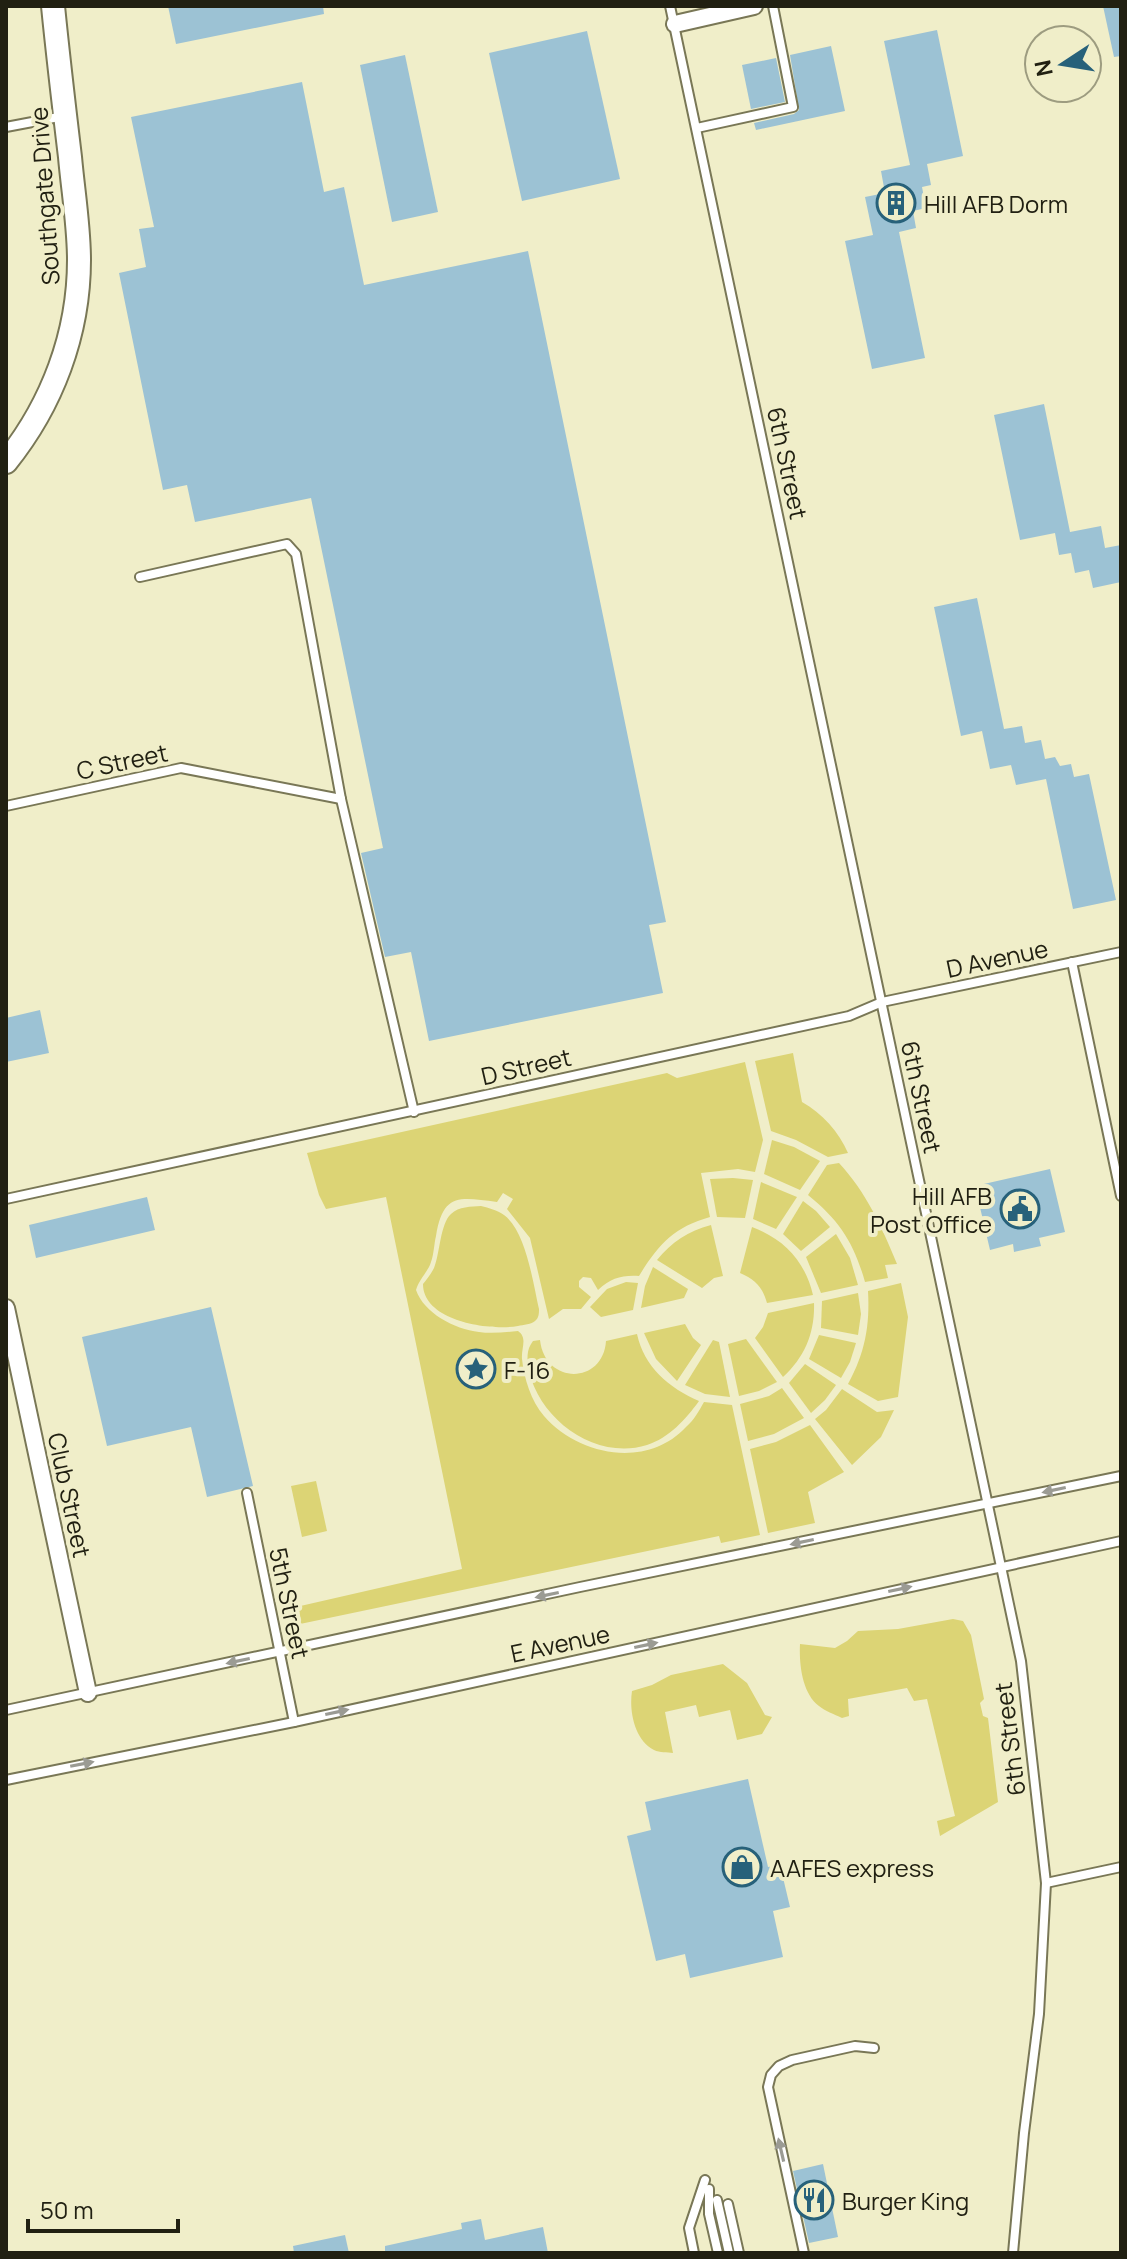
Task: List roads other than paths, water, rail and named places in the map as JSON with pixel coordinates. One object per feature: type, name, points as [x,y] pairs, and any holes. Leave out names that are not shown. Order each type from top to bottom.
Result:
[{"type":"main road","name":"Southgate Drive","points":[[6,462],[25,437],[49,394],[66,348],[76,301],[78,248],[53,6]]},
{"type":"street","points":[[675,24],[754,6]]},
{"type":"street","name":"Club Street","points":[[6,1308],[88,1693]]},
{"type":"lane","name":"6th Street","points":[[670,6],[1021,1661],[1046,1883],[1039,2014],[1013,2253]]},
{"type":"lane","points":[[697,128],[793,107],[773,6]]},
{"type":"lane","points":[[6,127],[65,115]]},
{"type":"lane","points":[[140,577],[287,544],[296,554],[341,799],[414,1112]]},
{"type":"lane","name":"C Street","points":[[6,806],[181,768],[341,799]]},
{"type":"lane","name":"D Avenue","points":[[882,1002],[1121,952]]},
{"type":"lane","points":[[1072,962],[1121,1196]]},
{"type":"lane","name":"D Street","points":[[6,1199],[849,1016],[882,1002]]},
{"type":"lane","name":"E Avenue","points":[[6,1710],[580,1587],[1121,1476]]},
{"type":"lane","name":"5th Street","points":[[247,1493],[294,1722]]},
{"type":"lane","name":"E Avenue","points":[[6,1780],[294,1722],[1121,1541]]},
{"type":"lane","points":[[1046,1883],[1121,1867]]},
{"type":"lane","points":[[804,2253],[768,2087],[771,2075],[779,2066],[792,2060],[855,2046],[874,2048]]},
{"type":"lane","points":[[694,2253],[689,2228],[707,2185],[709,2214],[718,2253]]},
{"type":"lane","points":[[717,2200],[729,2253]]},
{"type":"lane","points":[[728,2204],[739,2253]]},
{"type":"place","name":"Hill AFB Dorm","points":[[896,203]]},
{"type":"place","name":"Hill AFB Post Office","points":[[1020,1209]]},
{"type":"place","name":"F-16","points":[[476,1369]]},
{"type":"place","name":"AAFES express","points":[[742,1867]]},
{"type":"place","name":"Burger King","points":[[814,2200]]}]
